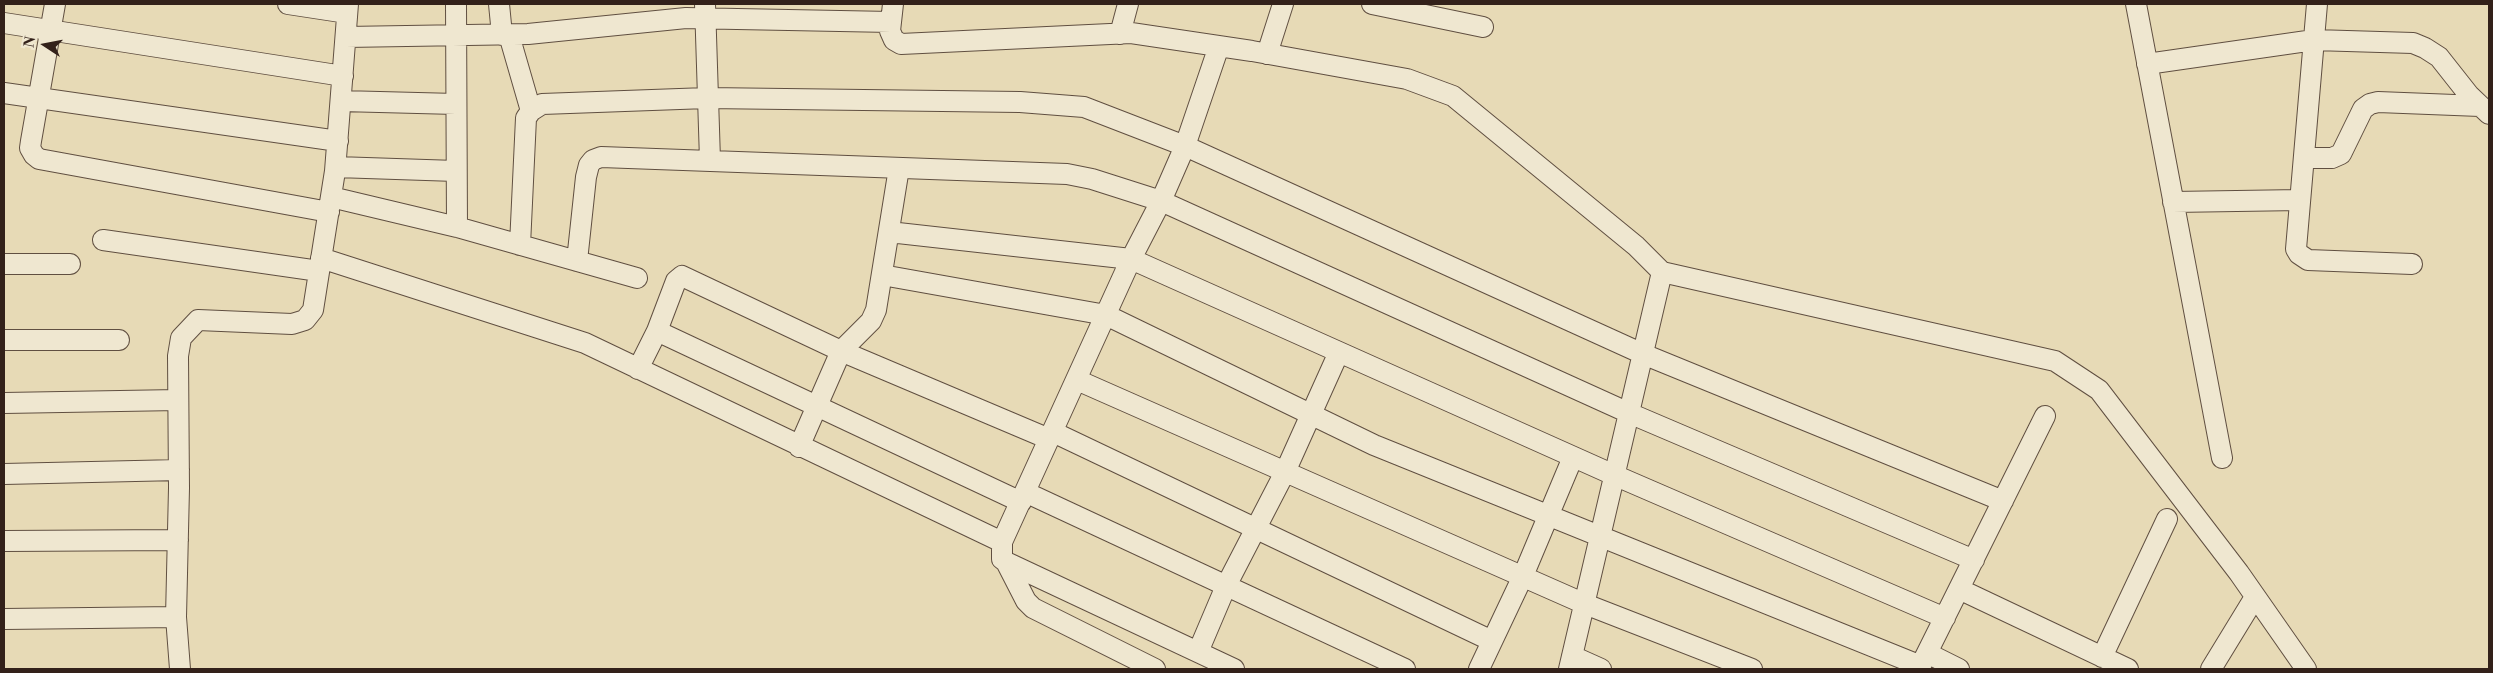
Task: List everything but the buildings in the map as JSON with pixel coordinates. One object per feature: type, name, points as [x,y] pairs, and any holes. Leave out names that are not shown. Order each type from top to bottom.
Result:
[{"type":"street","points":[[55,4],[30,148],[39,159],[330,204],[457,227],[637,278]]},
{"type":"street","points":[[180,669],[176,616],[179,470],[178,356],[181,338],[198,320],[298,323],[313,310],[336,166],[348,8],[288,4]]},
{"type":"street","points":[[456,4],[457,227]]},
{"type":"street","points":[[500,4],[505,35],[531,111]]},
{"type":"street","points":[[1120,34],[1128,4]]},
{"type":"street","points":[[1267,54],[1283,4]]},
{"type":"street","points":[[1372,4],[1483,28]]},
{"type":"street","points":[[2136,4],[2222,458]]},
{"type":"street","points":[[2317,4],[2296,249],[2299,254],[2308,260],[2412,264]]},
{"type":"street","points":[[346,37],[549,33],[686,18],[705,11],[892,13],[890,31],[894,40],[901,44],[1132,34],[1219,46],[1406,79],[1453,96],[1636,246],[1662,272],[2055,361],[2100,390],[2256,597],[2306,669]]},
{"type":"street","points":[[705,11],[710,160]]},
{"type":"street","points":[[4,23],[343,76]]},
{"type":"street","points":[[2147,64],[2314,40],[2413,43],[2439,57],[2485,110]]},
{"type":"street","points":[[1155,669],[1116,660],[1033,608],[1026,601],[1006,562],[1002,559],[1002,542],[1131,259],[1161,201],[1185,146],[1219,46]]},
{"type":"street","points":[[4,93],[338,141]]},
{"type":"street","points":[[520,245],[526,118],[531,111],[542,104],[707,98],[1020,102],[1084,107],[1185,146],[1643,354],[2003,501]]},
{"type":"street","points":[[341,101],[456,104]]},
{"type":"street","points":[[2304,158],[2332,158],[2341,154],[2363,109],[2370,104],[2378,102],[2485,110]]},
{"type":"street","points":[[577,261],[586,177],[593,160],[601,157],[1067,174],[1092,179],[1161,201],[1629,413],[1974,560]]},
{"type":"street","points":[[336,166],[456,171]]},
{"type":"street","points":[[799,447],[841,351],[874,317],[899,168]]},
{"type":"street","points":[[2173,202],[2300,200]]},
{"type":"street","points":[[889,232],[1131,259],[1573,457],[1945,618]]},
{"type":"street","points":[[103,240],[320,264],[584,343],[1002,542]]},
{"type":"street","points":[[4,264],[70,264]]},
{"type":"street","points":[[1601,669],[1571,663],[1662,272]]},
{"type":"street","points":[[882,274],[1106,315],[1374,445],[1923,663],[1959,669]]},
{"type":"street","points":[[638,369],[657,331],[676,281],[682,276],[841,351],[1051,436],[1256,529],[1492,641]]},
{"type":"street","points":[[657,331],[817,405],[1226,586],[1405,669]]},
{"type":"street","points":[[4,340],[119,340]]},
{"type":"street","points":[[1198,652],[1226,586],[1285,472],[1339,352]]},
{"type":"street","points":[[1077,380],[1585,604],[1752,669]]},
{"type":"street","points":[[4,403],[178,400]]},
{"type":"street","points":[[1923,663],[2045,416]]},
{"type":"street","points":[[1479,669],[1523,576],[1547,515],[1573,457]]},
{"type":"street","points":[[4,474],[179,470]]},
{"type":"street","points":[[2102,657],[2167,519]]},
{"type":"street","points":[[4,541],[178,540]]},
{"type":"street","points":[[1006,562],[1234,669]]},
{"type":"street","points":[[1959,588],[2128,669]]},
{"type":"street","points":[[2211,669],[2256,597]]},
{"type":"street","points":[[4,618],[176,616]]}]
